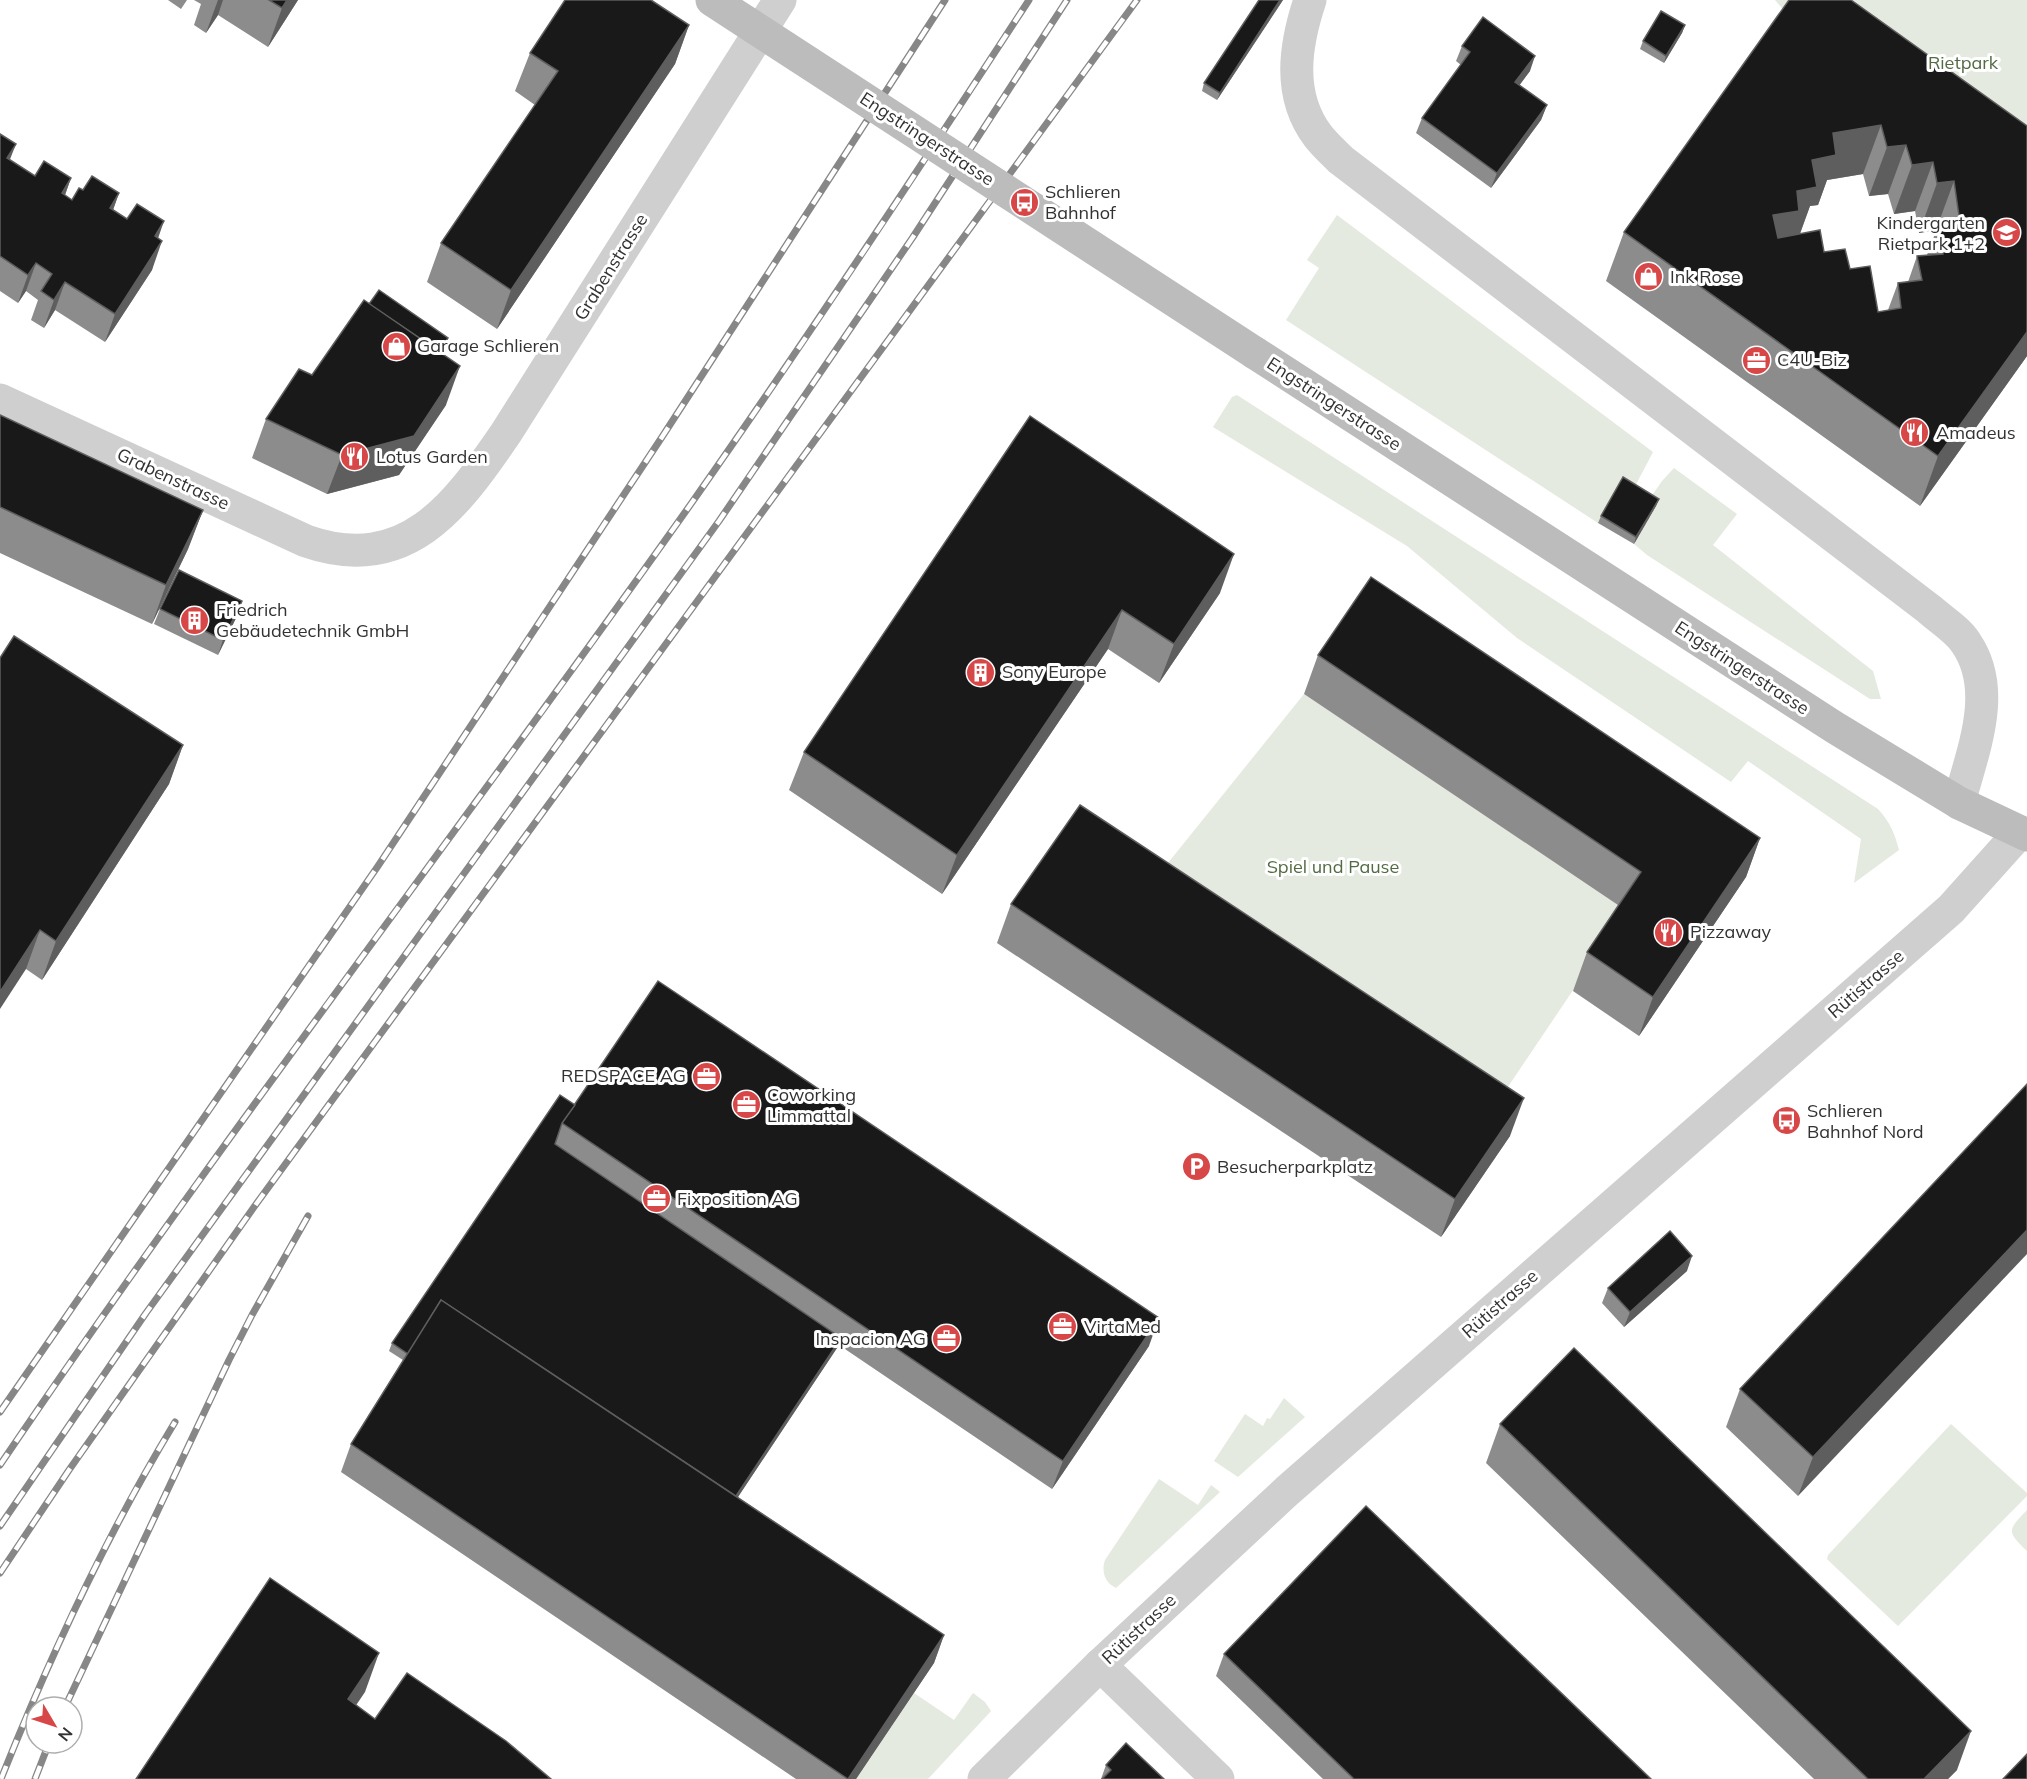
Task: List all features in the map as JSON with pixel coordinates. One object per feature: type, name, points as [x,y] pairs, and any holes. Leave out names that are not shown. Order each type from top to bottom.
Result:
[{"type":"main road","name":"Engstringerstrasse","points":[[712,0],[1834,727],[1959,803],[2023,834]]},
{"type":"street","name":"Grabenstrasse","points":[[0,400],[316,544],[343,550],[372,550],[398,542],[423,530],[446,511],[489,458],[780,0]]},
{"type":"street","points":[[1310,0],[1296,55],[1296,83],[1303,108],[1318,136],[1341,160],[1910,595],[1966,641],[1977,662],[1983,687],[1982,712],[1959,803]]},
{"type":"street","name":"Rütistrasse","points":[[984,1779],[1100,1665],[1278,1499],[1951,909],[2023,834]]},
{"type":"street","points":[[1100,1665],[1218,1779]]},
{"type":"green space","name":"Rietpark","points":[[1775,0],[2027,0],[2027,188],[1792,20]]},
{"type":"green space","points":[[1337,215],[1653,452],[1632,492],[1620,485],[1598,523],[1286,320],[1319,268],[1307,260]]},
{"type":"green space","points":[[1237,395],[1878,809],[1892,828],[1899,850],[1854,883],[1861,839],[1748,761],[1731,782],[1517,638],[1407,546],[1213,427],[1232,397]]},
{"type":"green space","points":[[1674,468],[1737,514],[1713,545],[1873,671],[1881,699],[1870,699],[1647,555],[1634,544],[1656,506],[1653,494]]},
{"type":"green space","name":"Spiel und Pause","points":[[1304,694],[1627,910],[1485,1121],[1143,894]]},
{"type":"green space","points":[[1284,1398],[1305,1417],[1238,1477],[1214,1461],[1245,1414],[1263,1426]]},
{"type":"green space","points":[[1951,1424],[2027,1493],[2027,1496],[1898,1626],[1827,1559],[1828,1555]]},
{"type":"green space","points":[[1159,1479],[1198,1505],[1211,1485],[1220,1492],[1116,1588],[1105,1577],[1103,1569],[1105,1560]]},
{"type":"green space","points":[[2027,1510],[2027,1551],[2015,1539],[2012,1530]]},
{"type":"green space","points":[[914,1693],[954,1720],[973,1693],[985,1702],[991,1711],[928,1779],[856,1779]]},
{"type":"building","points":[[269,0],[287,0],[282,8]]},
{"type":"building","points":[[565,0],[651,0],[689,25],[511,290],[441,243],[558,71],[530,53]]},
{"type":"building","points":[[1259,0],[1280,0],[1220,93],[1204,83]]},
{"type":"building","points":[[1789,0],[1851,0],[2027,126],[2027,332],[1938,456],[1624,232]],"holes":[[[1881,125],[1887,147],[1906,145],[1912,165],[1933,162],[1937,183],[1954,181],[1960,223],[1938,225],[1943,254],[1917,256],[1922,280],[1898,283],[1901,308],[1878,312],[1870,266],[1850,269],[1845,249],[1824,252],[1820,230],[1778,238],[1773,215],[1799,211],[1797,191],[1817,187],[1812,160],[1836,155],[1833,133]]]},
{"type":"building","points":[[1661,11],[1685,25],[1666,56],[1643,41]]},
{"type":"building","points":[[1483,17],[1535,56],[1515,82],[1547,105],[1497,173],[1422,118],[1470,52],[1462,46]]},
{"type":"building","points":[[0,134],[16,144],[7,158],[35,176],[44,161],[71,178],[62,193],[72,200],[79,188],[83,190],[92,176],[119,193],[110,208],[127,219],[137,204],[164,221],[155,236],[162,241],[115,314],[65,282],[54,300],[41,291],[52,274],[36,263],[28,275],[0,256]]},
{"type":"building","points":[[379,290],[448,338],[439,351],[369,304]]},
{"type":"building","points":[[364,300],[460,366],[414,436],[342,455],[266,419],[299,369],[312,375]]},
{"type":"building","points":[[0,415],[203,510],[166,585],[0,507]]},
{"type":"building","name":"Sony Europe","points":[[1030,416],[1234,554],[1174,644],[1122,610],[957,855],[804,752]]},
{"type":"building","points":[[1623,477],[1659,499],[1636,537],[1601,516]]},
{"type":"building","name":"Friedrich Gebäudetechnik GmbH","points":[[179,570],[242,601],[223,640],[160,609]]},
{"type":"building","points":[[1371,577],[1760,838],[1653,997],[1587,952],[1641,872],[1318,655]]},
{"type":"building","points":[[14,636],[183,745],[56,941],[40,930],[0,992],[0,658]]},
{"type":"building","points":[[1080,805],[1524,1098],[1455,1199],[1011,904]]},
{"type":"building","points":[[658,981],[1159,1318],[1063,1461],[562,1123]]},
{"type":"building","points":[[2027,1084],[2027,1230],[1813,1457],[1740,1389]]},
{"type":"building","points":[[560,1095],[575,1105],[562,1123],[555,1144],[841,1338],[736,1496],[441,1300],[408,1354],[392,1343]]},
{"type":"building","points":[[1670,1231],[1692,1256],[1630,1312],[1608,1288]]},
{"type":"building","points":[[441,1300],[944,1635],[848,1779],[351,1444]]},
{"type":"building","points":[[1574,1348],[1971,1731],[1924,1779],[1868,1779],[1500,1424]]},
{"type":"building","points":[[1366,1506],[1651,1779],[1354,1779],[1224,1654]]},
{"type":"building","points":[[270,1578],[379,1653],[348,1699],[375,1719],[407,1673],[506,1741],[551,1779],[136,1779]]},
{"type":"building","points":[[1126,1743],[1164,1779],[1102,1779],[1111,1770],[1106,1765]]},
{"type":"building","points":[[2027,1754],[2027,1779],[2003,1779]]},
{"type":"railway","points":[[0,1412],[378,866],[662,437],[945,0]]},
{"type":"railway","points":[[0,1465],[170,1221],[693,501],[863,252],[1029,0]]},
{"type":"railway","points":[[0,1526],[146,1313],[719,521],[913,237],[1067,0]]},
{"type":"railway","points":[[0,1573],[69,1470],[254,1207],[1137,0]]},
{"type":"railway","points":[[71,1695],[229,1360],[308,1216]]},
{"type":"railway","points":[[1,1779],[80,1597],[175,1422]]},
{"type":"railway","points":[[35,1779],[44,1755]]},
{"type":"place","name":"Schlieren Bahnhof","points":[[1024,202]]},
{"type":"place","name":"Kindergarten Rietpark 1+2","points":[[2006,233]]},
{"type":"place","name":"Ink Rose","points":[[1649,277]]},
{"type":"place","name":"Garage Schlieren","points":[[396,346]]},
{"type":"place","name":"C4U-Biz","points":[[1756,360]]},
{"type":"place","name":"Amadeus","points":[[1915,433]]},
{"type":"place","name":"Lotus Garden","points":[[355,457]]},
{"type":"place","name":"Friedrich Gebäudetechnik GmbH","points":[[195,620]]},
{"type":"place","name":"Sony Europe","points":[[981,672]]},
{"type":"place","name":"Pizzaway","points":[[1669,932]]},
{"type":"place","name":"REDSPACE AG","points":[[707,1076]]},
{"type":"place","name":"Coworking Limmattal","points":[[746,1105]]},
{"type":"place","name":"Schlieren Bahnhof Nord","points":[[1786,1121]]},
{"type":"place","name":"Besucherparkplatz","points":[[1196,1167]]},
{"type":"place","name":"Fixposition AG","points":[[656,1199]]},
{"type":"place","name":"VirtaMed","points":[[1063,1327]]},
{"type":"place","name":"Inspacion AG","points":[[947,1339]]}]
